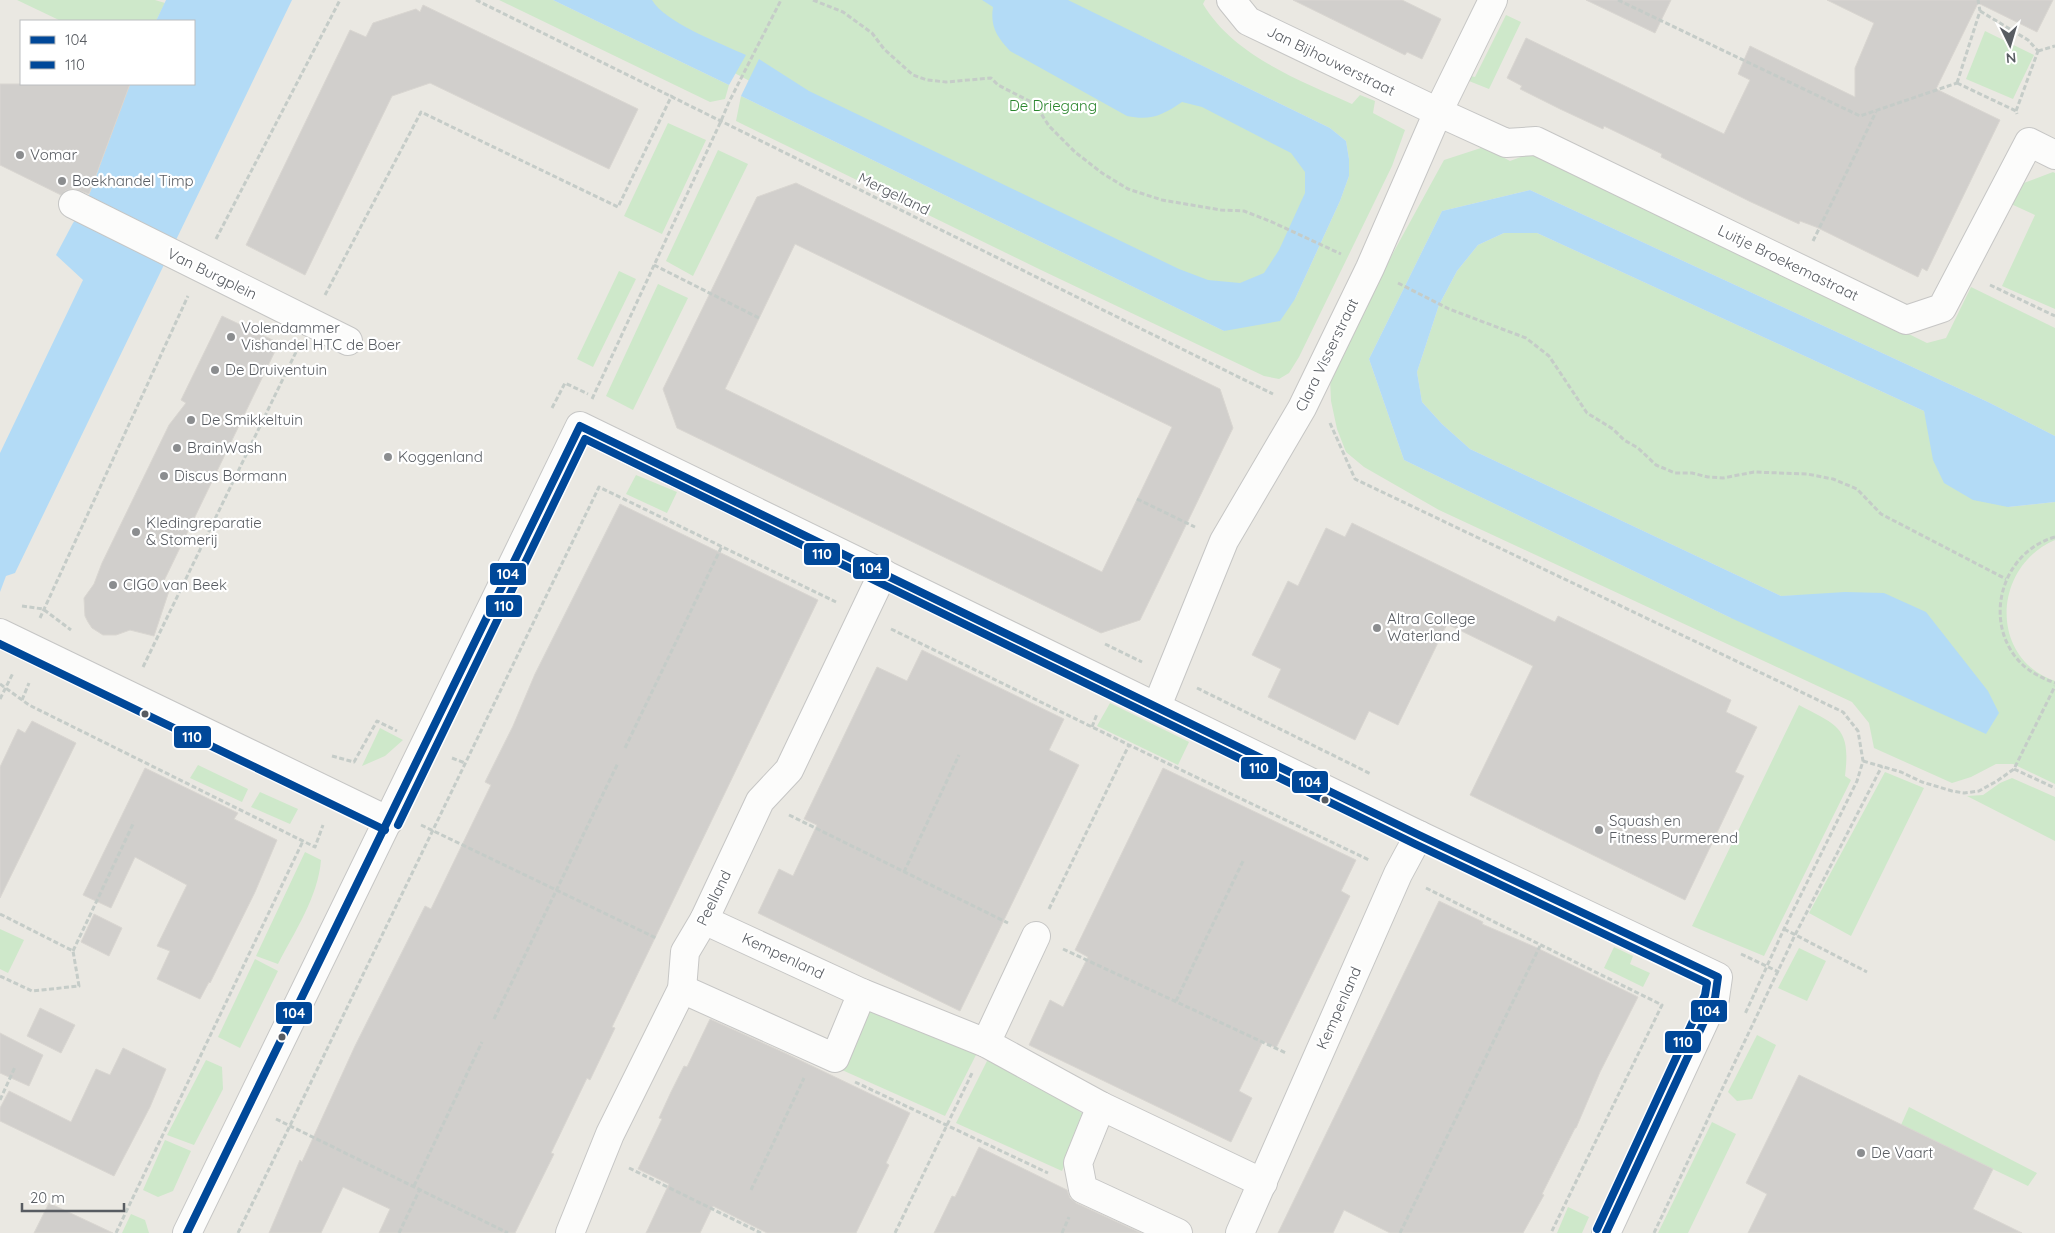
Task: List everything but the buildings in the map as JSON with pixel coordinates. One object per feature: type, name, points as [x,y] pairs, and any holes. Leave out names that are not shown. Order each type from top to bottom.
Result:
[{"type":"street","name":"Jan Bijhouwerstraat","points":[[1231,0],[1248,22],[1438,112]]},
{"type":"street","name":"Clara Visserstraat","points":[[1157,706],[1224,541],[1302,408],[1370,268],[1438,112],[1493,0]]},
{"type":"street","name":"Luitje Broekemastraat","points":[[1438,112],[1506,143],[1536,141],[1906,320],[1942,308],[2029,142],[2055,155]]},
{"type":"street","name":"Van Burgplein","points":[[75,205],[348,341]]},
{"type":"street","points":[[187,1233],[580,426],[1419,835],[1718,977],[1715,998],[1606,1233]]},
{"type":"street","name":"Peelland","points":[[570,1233],[602,1154],[682,989],[685,952],[704,920],[760,801],[789,770],[883,573]]},
{"type":"street","points":[[0,633],[391,816]]},
{"type":"street","name":"Kempenland","points":[[1240,1233],[1398,874],[1419,835]]},
{"type":"street","name":"Kempenland","points":[[704,920],[862,993],[986,1043],[1101,1106],[1263,1183]]},
{"type":"street","points":[[986,1043],[1036,936]]},
{"type":"street","points":[[682,989],[826,1054],[862,993]]},
{"type":"street","points":[[1101,1106],[1078,1164],[1083,1189],[1178,1233]]},
{"type":"path","points":[[39,621],[189,262],[340,0]]},
{"type":"path","name":"Mergelland","points":[[476,0],[672,95],[1330,423],[1355,479],[1843,712],[1858,731],[1863,761]]},
{"type":"path","points":[[580,426],[729,102],[781,0]]},
{"type":"path","points":[[813,0],[843,12],[872,33],[884,49],[913,75],[927,80],[946,82],[991,78],[1035,104],[1049,126],[1075,152],[1102,173],[1128,189],[1162,200],[1221,210],[1244,211],[1333,251]]},
{"type":"path","points":[[1618,0],[1860,116],[1957,83],[2016,111],[2038,51]]},
{"type":"path","points":[[1957,83],[1980,11],[1978,0]]},
{"type":"path","points":[[1980,11],[2028,40],[2038,51]]},
{"type":"path","points":[[2038,51],[2055,46]]},
{"type":"path","points":[[143,667],[310,322],[421,112],[618,207],[672,95]]},
{"type":"path","points":[[1799,268],[1876,111]]},
{"type":"path","points":[[654,265],[759,318]]},
{"type":"path","points":[[1962,271],[2055,316]]},
{"type":"path","points":[[1402,285],[1449,309],[1526,338],[1549,356],[1587,413],[1613,429],[1624,440],[1638,448],[1656,464],[1675,473],[1692,473],[1708,477],[1723,478],[1754,472],[1807,474],[1832,479],[1856,489],[1881,514],[2006,579]]},
{"type":"path","points":[[238,1233],[599,487],[1129,746],[1398,874],[1662,1005],[1551,1233]]},
{"type":"path","points":[[1137,499],[1224,541]]},
{"type":"path","points":[[1867,972],[1784,929],[1857,782],[1863,761],[1882,766],[1952,792],[1964,793],[1979,791],[2014,769],[2055,685],[2040,678],[2026,668],[2015,656],[2006,641],[2000,613],[2002,590],[2016,562],[2030,549],[2055,537]]},
{"type":"path","points":[[625,748],[722,546]]},
{"type":"path","points":[[16,606],[43,609],[77,634]]},
{"type":"path","points":[[135,663],[152,671]]},
{"type":"path","points":[[0,699],[16,667]]},
{"type":"path","points":[[22,700],[32,675]]},
{"type":"path","points":[[0,684],[29,705],[315,847],[323,824]]},
{"type":"path","points":[[350,768],[377,721],[402,733]]},
{"type":"path","points":[[1036,936],[1129,746]]},
{"type":"path","points":[[325,754],[354,762]]},
{"type":"path","points":[[904,872],[959,755]]},
{"type":"path","points":[[494,1019],[618,763]]},
{"type":"path","points":[[1654,1233],[1795,935],[1882,766]]},
{"type":"path","points":[[2014,769],[2055,788]]},
{"type":"path","points":[[391,816],[433,831],[685,952]]},
{"type":"path","points":[[0,976],[32,991],[79,986],[73,951],[134,822]]},
{"type":"path","points":[[116,1233],[303,841]]},
{"type":"path","points":[[1176,1001],[1244,859]]},
{"type":"path","points":[[0,914],[73,951]]},
{"type":"path","points":[[1400,1233],[1540,946]]},
{"type":"path","points":[[414,1186],[482,1042]]},
{"type":"path","points":[[895,1233],[948,1126],[986,1043]]},
{"type":"path","points":[[826,1054],[834,1072],[1083,1189]]},
{"type":"path","points":[[750,1190],[826,1054]]},
{"type":"path","points":[[0,1100],[16,1067]]},
{"type":"path","points":[[249,1106],[508,1233]]},
{"type":"path","points":[[602,1154],[761,1233]]},
{"type":"path","points":[[399,1233],[420,1189]]},
{"type":"green space","points":[[17,0],[155,0],[165,3],[156,20],[59,20]]},
{"type":"green space","points":[[499,0],[553,0],[729,85],[725,99],[710,102]]},
{"type":"green space","name":"De Driegang","points":[[595,0],[1205,0],[1203,4],[1216,22],[1250,52],[1290,76],[1352,104],[1360,95],[1375,101],[1373,113],[1405,130],[1392,166],[1299,357],[1289,373],[1279,379],[1264,376],[1041,270],[736,121],[741,96],[1224,331],[1295,299],[1340,201],[1349,176],[1346,141],[1330,128],[1139,35],[1318,138],[1314,220],[1263,301],[1217,299],[780,97]]},
{"type":"green space","points":[[1506,15],[1521,22],[1489,89],[1469,81],[1471,76],[1475,77]]},
{"type":"green space","points":[[1985,31],[2034,55],[2013,99],[1966,79]]},
{"type":"green space","points":[[668,123],[706,140],[662,234],[624,216]]},
{"type":"green space","points":[[1484,147],[1510,161],[1537,151],[1927,343],[1946,338],[1971,287],[2055,328],[2055,436],[1988,402],[1530,190],[1442,211],[1369,359],[1404,460],[1731,618],[1876,593],[1781,596],[1470,449],[1442,424],[1422,402],[1417,372],[1439,305],[1457,271],[1478,245],[1504,233],[1537,233],[1924,411],[1928,426],[2008,507],[2055,502],[2055,540],[2034,553],[2019,570],[2010,590],[2007,612],[2009,633],[2018,653],[2033,669],[2055,681],[2055,784],[2013,764],[1996,764],[1971,777],[1952,783],[1874,748],[1869,723],[1852,702],[1439,510],[1364,467],[1346,452],[1337,429],[1331,401],[1330,378],[1381,275],[1444,160]]},
{"type":"green space","points":[[718,150],[748,164],[693,276],[666,261]]},
{"type":"green space","points":[[2053,172],[2055,173],[2055,309],[2002,286],[2035,215],[2011,204],[2021,184]]},
{"type":"green space","points":[[619,271],[636,279],[593,367],[577,359]]},
{"type":"green space","points":[[658,284],[688,298],[633,410],[606,396]]},
{"type":"green space","points":[[636,475],[677,492],[667,513],[626,494]]},
{"type":"green space","points":[[1110,703],[1189,742],[1178,765],[1097,726]]},
{"type":"green space","points":[[1799,705],[1823,718],[1839,730],[1846,747],[1845,776],[1851,780],[1764,956],[1692,926]]},
{"type":"green space","points":[[380,728],[403,740],[385,756],[362,766]]},
{"type":"green space","points":[[198,765],[248,789],[242,802],[190,778]]},
{"type":"green space","points":[[1885,772],[1924,788],[1851,936],[1809,913]]},
{"type":"green space","points":[[2012,778],[2055,797],[2055,841],[1967,796],[1983,795],[2000,783]]},
{"type":"green space","points":[[260,792],[298,809],[290,824],[251,807]]},
{"type":"green space","points":[[305,852],[321,860],[319,874],[305,914],[278,964],[256,956]]},
{"type":"green space","points":[[0,929],[24,940],[8,973],[0,969]]},
{"type":"green space","points":[[1614,947],[1633,956],[1630,964],[1650,973],[1643,987],[1604,968]]},
{"type":"green space","points":[[1799,948],[1826,961],[1807,1001],[1778,988]]},
{"type":"green space","points":[[255,959],[278,971],[240,1048],[218,1037]]},
{"type":"green space","points":[[869,1009],[977,1053],[945,1116],[842,1070]]},
{"type":"green space","points":[[1757,1035],[1776,1045],[1752,1099],[1737,1101],[1728,1092]]},
{"type":"green space","points":[[989,1057],[1018,1071],[1022,1080],[1061,1099],[1086,1116],[1062,1171],[956,1123]]},
{"type":"green space","points":[[206,1060],[222,1067],[223,1089],[194,1145],[167,1135]]},
{"type":"green space","points":[[1909,1107],[2037,1173],[2028,1186],[1901,1125]]},
{"type":"green space","points":[[1712,1122],[1736,1134],[1688,1233],[1658,1233]]},
{"type":"green space","points":[[165,1140],[191,1151],[173,1191],[158,1197],[143,1190]]},
{"type":"green space","points":[[1568,1207],[1589,1217],[1582,1233],[1557,1233]]},
{"type":"green space","points":[[131,1214],[145,1220],[149,1233],[122,1233]]},
{"type":"water","points":[[166,0],[292,0],[15,573],[6,576],[0,592],[0,453],[83,280],[56,255],[73,223],[85,206],[130,85],[195,85],[195,20],[156,20]]},
{"type":"water","points":[[553,0],[652,0],[658,8],[681,24],[746,55],[729,85]]},
{"type":"water","points":[[982,0],[1068,0],[1330,128],[1346,141],[1349,176],[1340,201],[1295,299],[1280,321],[1224,331],[741,96],[759,59],[809,91],[1179,269],[1208,280],[1240,283],[1264,273],[1279,250],[1305,193],[1305,172],[1291,153],[1202,107],[1182,102],[1156,116],[1143,118],[1127,116],[1010,51],[1001,41],[994,26],[993,7]]},
{"type":"water","points":[[1530,190],[1988,402],[2055,436],[2055,502],[2008,507],[1973,500],[1944,483],[1933,460],[1924,411],[1537,233],[1504,233],[1478,245],[1457,271],[1439,305],[1417,372],[1422,402],[1442,424],[1470,449],[1781,596],[1845,592],[1884,593],[1926,612],[1988,691],[1999,713],[1986,734],[1731,618],[1404,460],[1369,359],[1442,211]]},
{"type":"transit line","name":"104","points":[[187,1233],[580,426],[1419,835],[1718,977],[1715,998],[1606,1233]]},
{"type":"transit line","name":"110","points":[[398,825],[585,439],[1415,844],[1707,983],[1705,995],[1597,1229]]},
{"type":"transit line","name":"110","points":[[0,644],[385,830]]},
{"type":"place","name":"Vomar","points":[[20,155]]},
{"type":"place","name":"Boekhandel Timp","points":[[62,181]]},
{"type":"place","name":"Volendammer Vishandel HTC de Boer","points":[[231,337]]},
{"type":"place","name":"De Druiventuin","points":[[215,370]]},
{"type":"place","name":"De Smikkeltuin","points":[[191,420]]},
{"type":"place","name":"BrainWash","points":[[177,448]]},
{"type":"place","name":"Koggenland","points":[[388,457]]},
{"type":"place","name":"Discus Bormann","points":[[164,476]]},
{"type":"place","name":"Kledingreparatie & Stomerij","points":[[136,532]]},
{"type":"place","name":"CIGO van Beek","points":[[113,585]]},
{"type":"place","name":"Altra College Waterland","points":[[1377,628]]},
{"type":"place","name":"Squash en Fitness Purmerend","points":[[1599,830]]},
{"type":"place","name":"De Vaart","points":[[1861,1153]]}]
